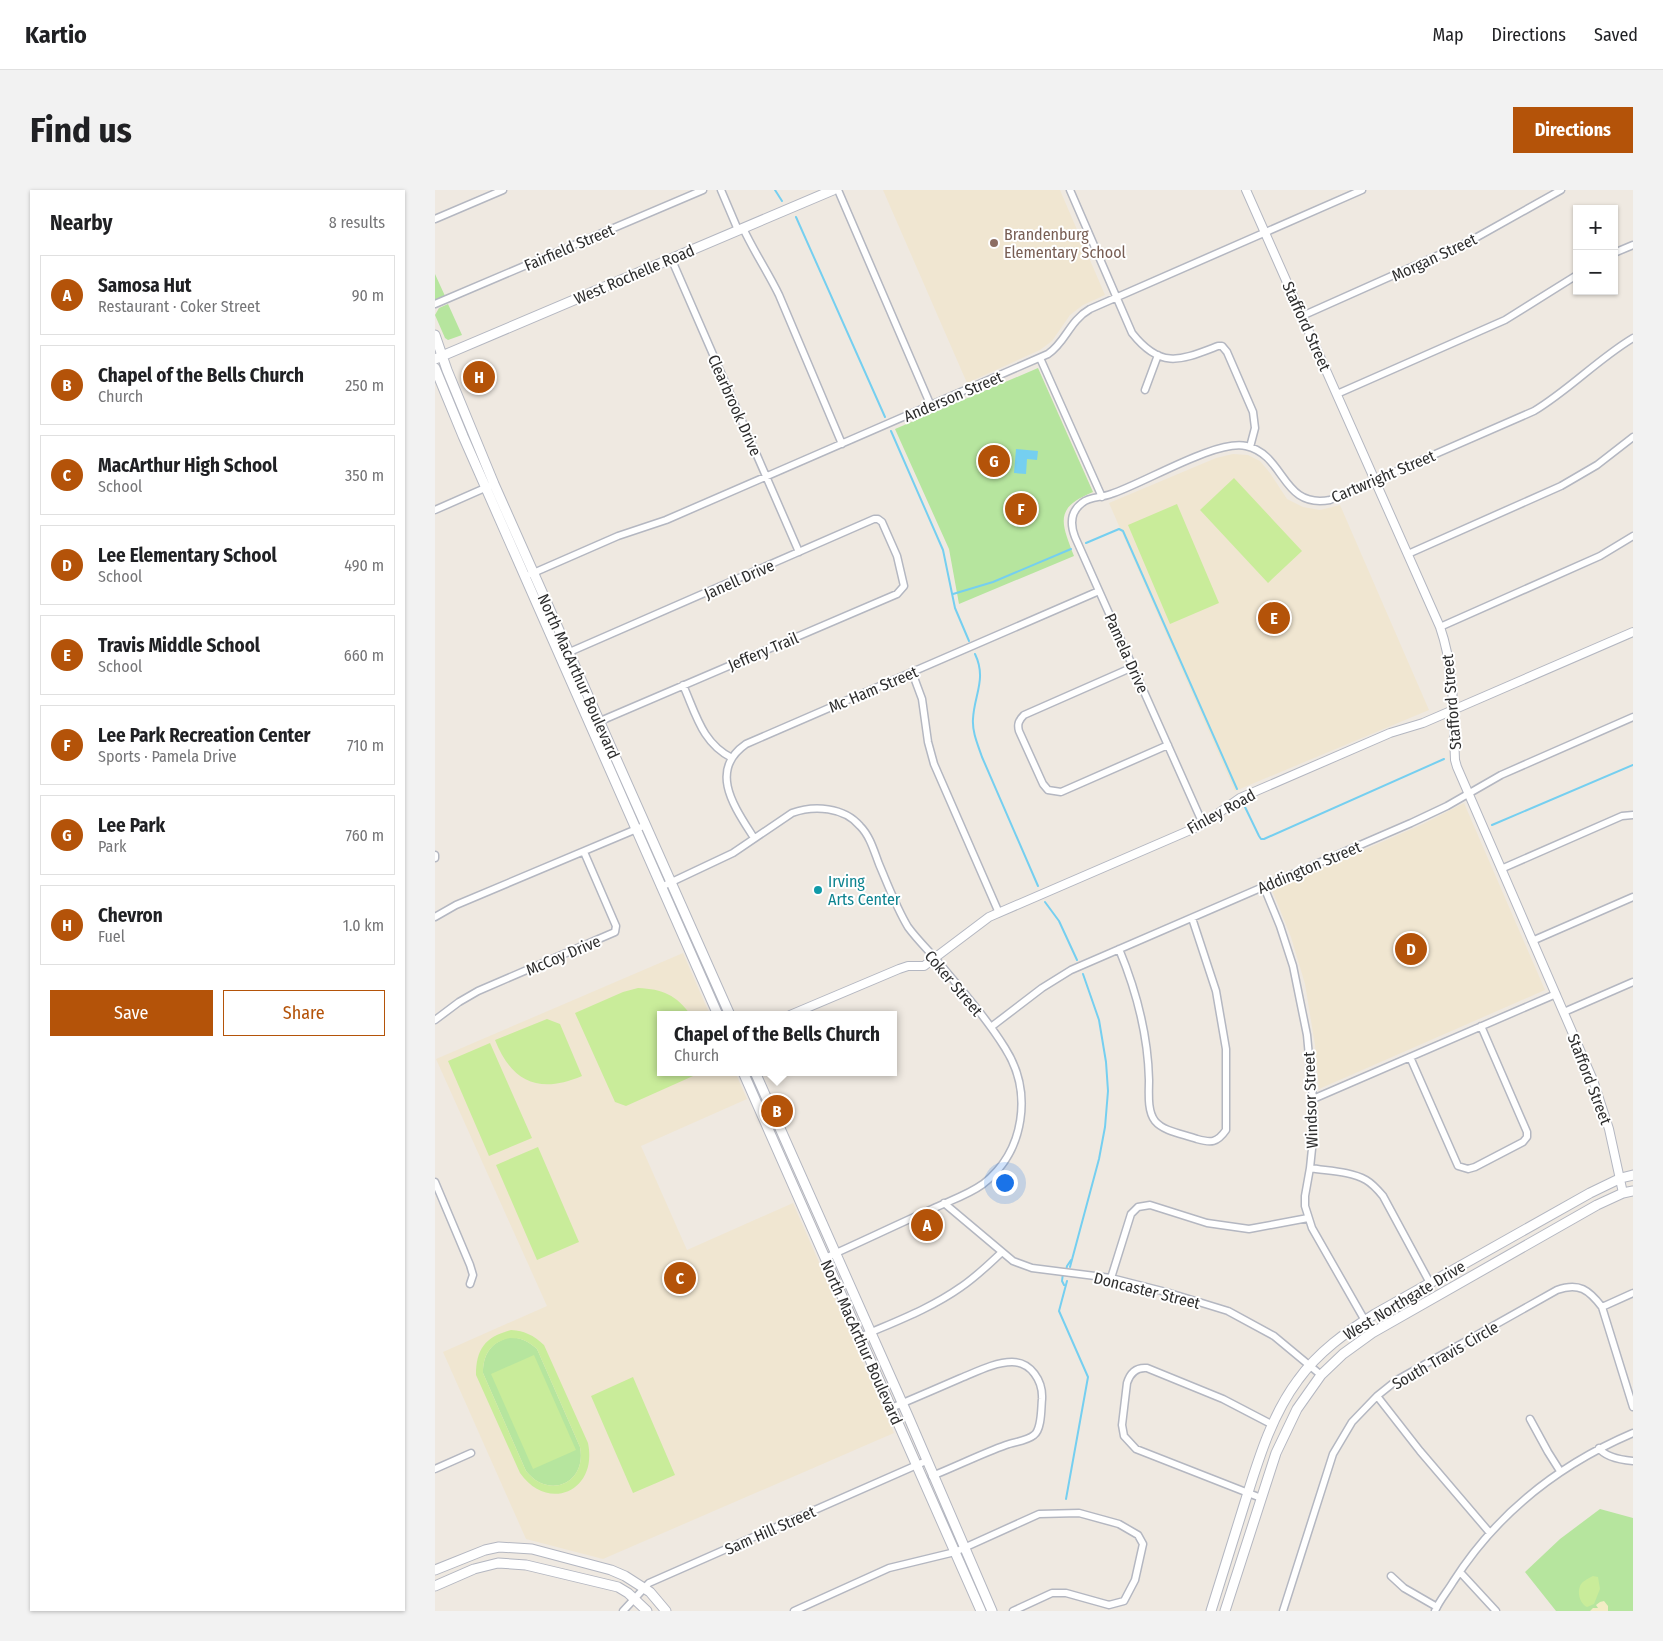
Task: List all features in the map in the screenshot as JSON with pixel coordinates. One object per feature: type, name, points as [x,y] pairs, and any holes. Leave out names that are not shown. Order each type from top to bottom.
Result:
[{"type":"main road","name":"West Rochelle Road","points":[[439,357],[833,190]]},
{"type":"main road","name":"North MacArthur Boulevard","points":[[435,335],[439,357],[488,469],[490,486]]},
{"type":"main road","name":"North MacArthur Boulevard","points":[[435,368],[463,436],[490,486],[595,723],[646,825],[728,1011]]},
{"type":"main road","points":[[463,436],[467,437],[488,469]]},
{"type":"main road","name":"North MacArthur Boulevard","points":[[595,723],[636,830],[716,1011]]},
{"type":"main road","name":"North MacArthur Boulevard","points":[[744,1076],[981,1611]]},
{"type":"main road","name":"North MacArthur Boulevard","points":[[757,1076],[992,1611]]},
{"type":"main road","points":[[781,1159],[792,1155]]},
{"type":"main road","name":"West Northgate Drive","points":[[1211,1611],[1263,1449],[1284,1402],[1309,1366],[1326,1349],[1364,1321],[1590,1193],[1621,1178],[1633,1175]]},
{"type":"main road","name":"West Northgate Drive","points":[[1225,1611],[1275,1453],[1297,1409],[1321,1376],[1343,1354],[1372,1333],[1590,1209],[1623,1193],[1633,1191]]},
{"type":"main road","points":[[803,1209],[814,1204]]},
{"type":"main road","points":[[435,1570],[485,1550],[499,1547],[532,1549],[611,1570],[625,1576],[644,1587],[666,1611]]},
{"type":"main road","points":[[435,1586],[490,1564],[515,1563],[618,1587],[635,1599],[647,1611]]},
{"type":"street","points":[[435,219],[503,190]]},
{"type":"street","name":"Fairfield Street","points":[[435,304],[703,190]]},
{"type":"street","points":[[721,190],[779,295],[842,444]]},
{"type":"street","points":[[838,190],[931,406]]},
{"type":"street","points":[[1040,358],[1102,497],[1221,448],[1237,445],[1250,447],[1255,428],[1253,412],[1224,348],[1218,346],[1183,358],[1174,359],[1158,355],[1142,345],[1133,333],[1116,298],[1069,190]]},
{"type":"street","name":"Stafford Street","points":[[1246,190],[1440,627],[1451,669],[1455,709],[1455,760],[1584,1059],[1601,1103],[1621,1178],[1623,1193]]},
{"type":"street","name":"Anderson Street","points":[[530,575],[618,536],[666,520],[1040,358],[1053,351],[1083,313],[1362,190]]},
{"type":"street","name":"Morgan Street","points":[[1302,316],[1470,241],[1561,190]]},
{"type":"street","points":[[1618,252],[1633,245]]},
{"type":"street","name":"Clearbrook Drive","points":[[671,258],[799,552]]},
{"type":"street","points":[[1337,394],[1505,320],[1573,278]]},
{"type":"street","name":"Cartwright Street","points":[[1250,447],[1264,454],[1272,461],[1293,492],[1307,499],[1330,500],[1534,411],[1633,338]]},
{"type":"street","points":[[1145,390],[1158,355]]},
{"type":"street","points":[[1408,554],[1561,486],[1597,465],[1633,437]]},
{"type":"street","points":[[435,510],[490,486]]},
{"type":"street","name":"Pamela Drive","points":[[1102,497],[1095,497],[1076,509],[1071,521],[1075,537],[1203,824]]},
{"type":"street","name":"Janell Drive","points":[[565,655],[874,519],[882,522],[897,556]]},
{"type":"street","points":[[1440,627],[1600,556],[1633,536]]},
{"type":"street","name":"Jeffery Trail","points":[[595,723],[897,594],[904,586],[897,556]]},
{"type":"street","name":"Mc Ham Street","points":[[732,758],[737,750],[745,744],[1099,591]]},
{"type":"street","name":"Finley Road","points":[[799,1011],[899,969],[909,966],[923,966],[979,924],[999,913],[1203,824],[1240,798],[1390,734],[1423,723],[1633,632]]},
{"type":"street","points":[[1133,667],[1024,715],[1017,725],[1048,790],[1061,792],[1168,745]]},
{"type":"street","points":[[913,672],[922,699],[934,764],[999,913]]},
{"type":"street","points":[[683,685],[709,742],[732,758],[727,768],[726,781],[738,813],[754,838]]},
{"type":"street","name":"Addington Street","points":[[991,1027],[1060,976],[1411,824],[1507,772],[1633,716]]},
{"type":"street","name":"Coker Street","points":[[661,887],[716,862],[792,813],[803,809],[819,808],[834,810],[850,818],[860,825],[869,839],[899,912],[908,927],[991,1027],[1009,1056],[1020,1080],[1022,1109],[1019,1127],[1012,1148],[993,1175],[971,1191],[825,1258]]},
{"type":"street","points":[[1501,869],[1622,816],[1633,815]]},
{"type":"street","points":[[435,916],[456,905],[646,825]]},
{"type":"street","name":"McCoy Drive","points":[[435,1020],[467,996],[615,932],[616,926],[584,852]]},
{"type":"street","name":"Windsor Street","points":[[1264,887],[1287,945],[1298,983],[1307,1035],[1313,1099],[1313,1139],[1305,1196],[1308,1218],[1372,1333]]},
{"type":"street","points":[[1532,941],[1633,897]]},
{"type":"street","points":[[1119,949],[1130,975],[1139,1009],[1149,1073],[1151,1113],[1155,1121],[1163,1128],[1208,1142],[1218,1140],[1226,1130],[1226,1049],[1216,991],[1192,918]]},
{"type":"street","points":[[1564,1012],[1633,982]]},
{"type":"street","points":[[1313,1099],[1556,994]]},
{"type":"street","points":[[1410,1057],[1458,1166],[1468,1169],[1523,1142],[1527,1136],[1527,1132],[1481,1026]]},
{"type":"street","points":[[1310,1168],[1354,1176],[1374,1186],[1383,1196],[1430,1283]]},
{"type":"street","points":[[435,1182],[471,1265],[473,1275],[470,1284]]},
{"type":"street","name":"Doncaster Street","points":[[944,1203],[1013,1261],[1032,1268],[1111,1278],[1228,1311],[1274,1336],[1321,1376]]},
{"type":"street","points":[[1111,1278],[1131,1214],[1134,1209],[1143,1205],[1164,1209],[1207,1223],[1238,1229],[1262,1228],[1308,1218]]},
{"type":"street","points":[[860,1337],[917,1312],[952,1293],[981,1272],[1002,1252]]},
{"type":"street","name":"South Travis Circle","points":[[1283,1611],[1333,1454],[1352,1422],[1377,1396],[1397,1380],[1557,1290],[1574,1287],[1585,1289],[1593,1294],[1602,1307],[1633,1407]]},
{"type":"street","points":[[1602,1307],[1633,1293]]},
{"type":"street","points":[[891,1408],[972,1374],[1005,1363],[1016,1362],[1022,1364],[1032,1371],[1037,1378],[1041,1387],[1042,1397],[1039,1428],[1035,1434],[932,1476]]},
{"type":"street","points":[[1261,1498],[1136,1449],[1124,1436],[1122,1425],[1129,1376],[1139,1368],[1159,1371],[1223,1399],[1273,1425]]},
{"type":"street","points":[[1377,1396],[1489,1533]]},
{"type":"street","points":[[1530,1419],[1560,1471]]},
{"type":"street","points":[[1391,1576],[1404,1588],[1436,1609],[1459,1572],[1489,1533],[1524,1498],[1560,1471],[1599,1448],[1633,1433]]},
{"type":"street","points":[[1599,1448],[1602,1453],[1623,1460],[1633,1461]]},
{"type":"street","points":[[435,1469],[471,1453]]},
{"type":"street","name":"Sam Hill Street","points":[[623,1611],[649,1583],[926,1461]]},
{"type":"street","points":[[794,1611],[889,1568],[955,1552],[1039,1514],[1079,1513],[1119,1524],[1138,1534],[1143,1544],[1135,1580],[1124,1601],[1109,1605],[1066,1593],[1052,1593],[1013,1611]]},
{"type":"street","points":[[1459,1572],[1497,1611]]},
{"type":"shaded area","name":"Brandenburg Elementary School","points":[[883,190],[1060,190],[1105,295],[1083,305],[1070,315],[1052,341],[1040,350],[967,383]]},
{"type":"shaded area","points":[[1233,454],[1248,455],[1260,461],[1287,499],[1303,507],[1320,510],[1340,505],[1429,710],[1235,791],[1109,503],[1216,458]]},
{"type":"shaded area","points":[[1464,803],[1545,990],[1319,1089],[1315,1045],[1305,984],[1291,937],[1272,890],[1423,824]]},
{"type":"shaded area","points":[[683,953],[708,1011],[657,1011],[657,1076],[737,1076],[747,1099],[641,1146],[687,1250],[793,1203],[894,1433],[603,1559],[526,1539],[443,1352],[547,1306],[436,1059]]},
{"type":"green space","points":[[435,274],[445,296],[435,300]]},
{"type":"green space","points":[[448,304],[462,335],[448,340],[445,338],[435,315],[439,308]]},
{"type":"green space","points":[[1038,368],[1093,492],[1080,498],[1066,510],[1064,525],[1074,556],[959,604],[949,549],[895,429]]},
{"type":"green space","points":[[1234,478],[1302,551],[1268,583],[1200,510]]},
{"type":"green space","points":[[1177,504],[1219,603],[1170,624],[1128,525]]},
{"type":"green space","points":[[638,988],[662,992],[680,1002],[688,1011],[657,1011],[657,1076],[693,1076],[626,1106],[615,1102],[575,1013],[623,992]]},
{"type":"green space","points":[[547,1019],[560,1024],[582,1076],[553,1084],[540,1084],[529,1081],[519,1075],[502,1055],[495,1040]]},
{"type":"green space","points":[[490,1043],[532,1138],[489,1156],[448,1061]]},
{"type":"green space","points":[[538,1147],[579,1242],[537,1260],[496,1165]]},
{"type":"green space","points":[[511,1330],[521,1331],[544,1345],[588,1443],[589,1460],[586,1474],[578,1484],[568,1491],[556,1494],[544,1492],[531,1485],[520,1473],[476,1375],[480,1351],[489,1340]],"holes":[[[510,1338],[525,1340],[537,1349],[580,1447],[581,1460],[578,1470],[572,1478],[564,1483],[555,1486],[545,1485],[535,1480],[526,1471],[483,1373],[483,1366],[490,1350],[498,1342]]]},
{"type":"green space","points":[[510,1337],[525,1340],[537,1349],[580,1447],[581,1460],[578,1470],[572,1478],[564,1483],[555,1486],[545,1485],[535,1480],[526,1471],[483,1373],[483,1366],[490,1349],[498,1342]]},
{"type":"green space","points":[[534,1355],[576,1450],[533,1469],[491,1374]]},
{"type":"green space","points":[[633,1377],[675,1475],[633,1493],[591,1396]]},
{"type":"green space","points":[[1600,1509],[1633,1518],[1633,1611],[1556,1611],[1525,1572],[1560,1539]]},
{"type":"green space","points":[[1593,1576],[1598,1577],[1600,1589],[1594,1604],[1587,1607],[1581,1601],[1579,1589],[1582,1583]]},
{"type":"sand","points":[[1604,1601],[1608,1606],[1608,1611],[1590,1611],[1593,1608],[1598,1608],[1596,1605]]},
{"type":"water","points":[[1016,449],[1038,451],[1037,460],[1027,459],[1026,474],[1014,473]]},
{"type":"waterway","points":[[775,190],[782,201]]},
{"type":"waterway","points":[[796,217],[885,417]]},
{"type":"waterway","points":[[891,431],[943,550],[955,608],[969,641]]},
{"type":"waterway","points":[[1086,543],[1119,529],[1123,531],[1237,789]]},
{"type":"waterway","points":[[953,594],[993,582],[1071,549]]},
{"type":"waterway","points":[[975,654],[980,671],[980,679],[974,710],[973,729],[982,757],[1038,886]]},
{"type":"waterway","points":[[1245,807],[1259,836],[1261,839],[1264,839],[1444,759]]},
{"type":"waterway","points":[[1492,825],[1633,765]]},
{"type":"waterway","points":[[1045,902],[1059,921],[1077,960]]},
{"type":"waterway","points":[[1070,1267],[1099,1159],[1105,1127],[1108,1091],[1106,1062],[1099,1020],[1083,974]]},
{"type":"waterway","points":[[1066,1271],[1071,1260]]},
{"type":"waterway","points":[[1063,1273],[1062,1281],[1064,1285]]},
{"type":"waterway","points":[[1066,1499],[1088,1377],[1059,1311],[1067,1281]]},
{"type":"place","name":"Brandenburg Elementary School","points":[[994,243]]},
{"type":"place","name":"Chevron","points":[[479,377]]},
{"type":"place","name":"Lee Park","points":[[994,461]]},
{"type":"place","name":"Lee Park Recreation Center","points":[[1021,509]]},
{"type":"place","name":"Travis Middle School","points":[[1274,618]]},
{"type":"place","name":"Irving Arts Center","points":[[818,890]]},
{"type":"place","name":"Lee Elementary School","points":[[1411,949]]},
{"type":"place","name":"Chapel of the Bells Church","points":[[777,1111]]},
{"type":"place","name":"Samosa Hut","points":[[927,1225]]},
{"type":"place","name":"MacArthur High School","points":[[680,1278]]}]
